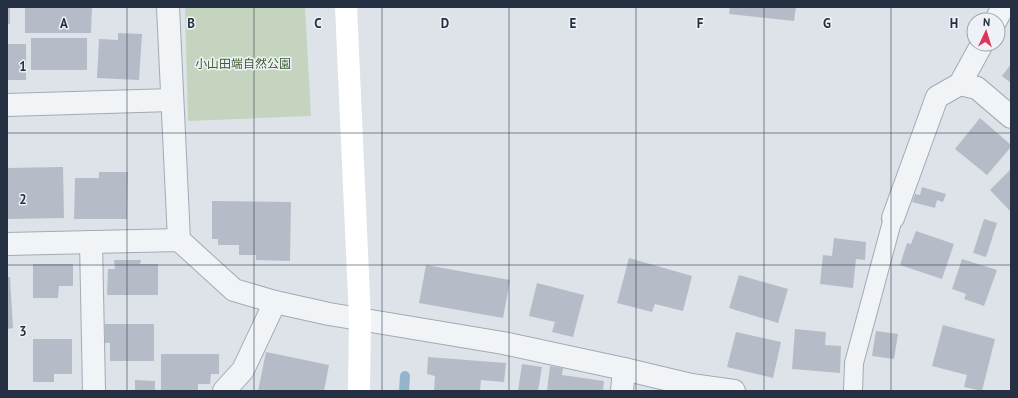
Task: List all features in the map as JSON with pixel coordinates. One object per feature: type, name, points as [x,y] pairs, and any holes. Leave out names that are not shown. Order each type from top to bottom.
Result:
[{"type":"street","points":[[168,7],[178,240]]},
{"type":"street","points":[[346,7],[360,319],[359,391]]},
{"type":"street","points":[[893,218],[937,97],[960,84],[978,52]]},
{"type":"street","points":[[960,84],[977,88],[1011,117]]},
{"type":"street","points":[[7,106],[172,100]]},
{"type":"street","points":[[7,244],[178,240],[234,290],[275,302],[360,319],[503,343],[691,385],[734,391]]},
{"type":"street","points":[[91,242],[94,391]]},
{"type":"street","points":[[224,391],[243,370],[275,302]]},
{"type":"street","points":[[622,391],[624,369]]},
{"type":"lane","points":[[853,391],[854,363],[893,218]]},
{"type":"green space","name":"小山田端自然公園","points":[[185,7],[305,7],[311,116],[188,121]]},
{"type":"building","points":[[7,7],[10,7],[10,24],[7,24]]},
{"type":"building","points":[[25,7],[92,7],[91,33],[25,33]]},
{"type":"building","points":[[730,7],[796,7],[794,21],[729,14]]},
{"type":"building","points":[[118,33],[142,34],[139,80],[97,78],[99,39],[118,40]]},
{"type":"building","points":[[31,38],[87,38],[87,70],[31,70]]},
{"type":"building","points":[[7,44],[26,44],[26,80],[7,80]]},
{"type":"building","points":[[1011,64],[1011,83],[1002,76]]},
{"type":"building","points":[[980,118],[1011,145],[1011,147],[987,175],[955,149]]},
{"type":"building","points":[[63,167],[64,218],[7,219],[7,168]]},
{"type":"building","points":[[1011,169],[1011,212],[990,190]]},
{"type":"building","points":[[99,172],[128,172],[127,219],[74,219],[75,178],[99,178]]},
{"type":"building","points":[[922,187],[946,194],[943,202],[937,200],[935,208],[912,202],[915,194],[920,195]]},
{"type":"building","points":[[212,201],[291,202],[290,261],[256,260],[256,255],[239,255],[239,245],[218,245],[218,239],[212,239]]},
{"type":"building","points":[[984,219],[997,223],[986,257],[973,253]]},
{"type":"building","points":[[916,231],[954,244],[942,279],[900,265],[907,243],[911,244]]},
{"type":"building","points":[[834,238],[866,242],[865,260],[856,259],[853,288],[820,284],[823,255],[832,256]]},
{"type":"building","points":[[629,258],[692,276],[683,311],[655,304],[652,312],[617,303]]},
{"type":"building","points":[[962,259],[997,270],[984,306],[964,299],[966,294],[952,289]]},
{"type":"building","points":[[114,260],[141,260],[140,264],[158,264],[158,295],[107,295],[108,269],[115,269]]},
{"type":"building","points":[[33,264],[73,264],[73,286],[59,286],[58,298],[33,298]]},
{"type":"building","points":[[426,265],[510,280],[503,318],[419,303]]},
{"type":"building","points":[[739,275],[788,289],[778,323],[729,308]]},
{"type":"building","points":[[7,277],[10,277],[13,328],[7,329]]},
{"type":"building","points":[[537,283],[584,295],[573,337],[552,332],[555,322],[529,316]]},
{"type":"building","points":[[105,324],[154,324],[154,361],[110,361],[110,343],[105,343]]},
{"type":"building","points":[[943,325],[995,339],[982,391],[964,387],[967,375],[932,366]]},
{"type":"building","points":[[795,329],[826,332],[825,345],[841,346],[840,373],[792,369]]},
{"type":"building","points":[[876,331],[898,334],[894,359],[872,356]]},
{"type":"building","points":[[736,332],[781,342],[773,378],[727,367]]},
{"type":"building","points":[[33,339],[72,339],[72,374],[54,374],[54,382],[33,382]]},
{"type":"building","points":[[266,352],[329,365],[324,391],[258,391]]},
{"type":"building","points":[[161,354],[219,354],[219,374],[211,374],[210,384],[198,384],[198,391],[161,391]]},
{"type":"building","points":[[428,357],[506,363],[504,382],[481,380],[480,391],[434,391],[435,376],[427,374]]},
{"type":"building","points":[[522,364],[542,367],[538,391],[518,391]]},
{"type":"building","points":[[550,366],[563,368],[562,375],[604,381],[603,391],[547,391]]},
{"type":"building","points":[[135,380],[155,381],[155,391],[135,391]]},
{"type":"waterway","points":[[404,391],[405,376]]}]
